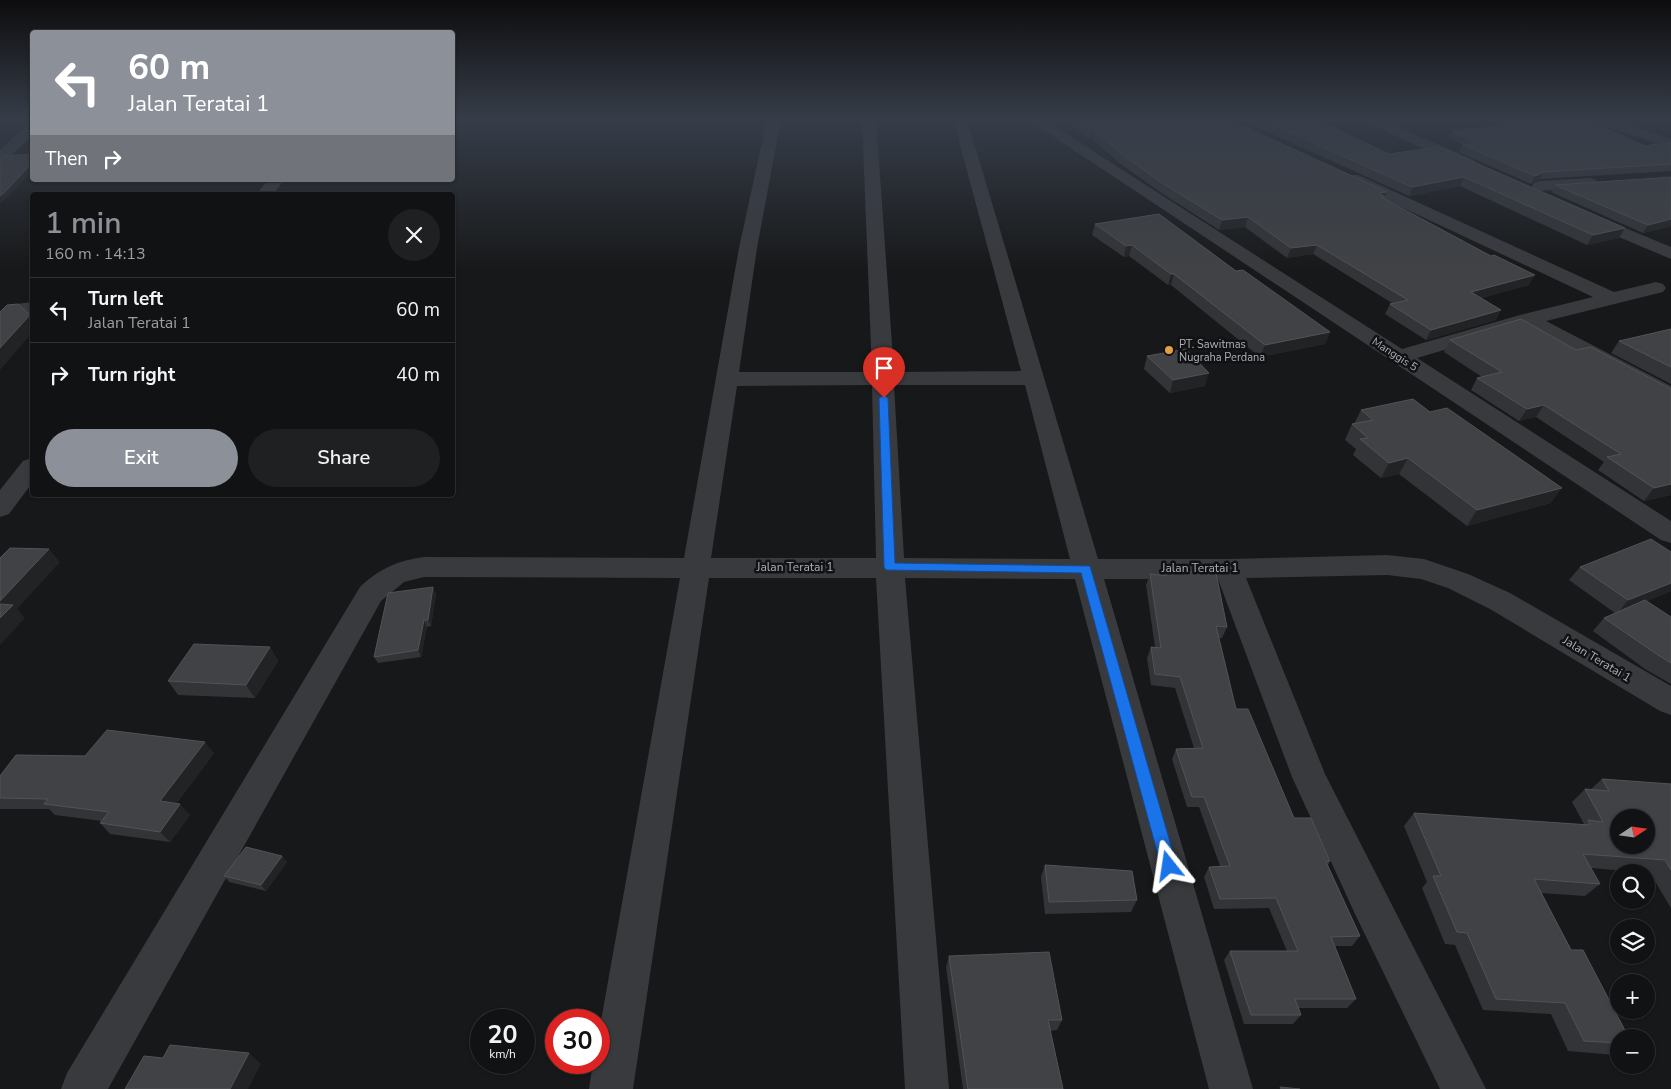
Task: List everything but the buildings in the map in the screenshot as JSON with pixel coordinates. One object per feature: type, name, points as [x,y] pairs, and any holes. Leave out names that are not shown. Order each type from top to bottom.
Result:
[{"type":"street","points":[[611,1089],[694,567],[748,248],[764,170]]},
{"type":"street","points":[[872,170],[883,379],[890,567],[927,1089]]},
{"type":"street","points":[[975,170],[1232,1089]]},
{"type":"street","name":"Manggis 5","points":[[1112,170],[1671,534]]},
{"type":"street","points":[[1341,173],[1610,298]]},
{"type":"street","points":[[266,192],[274,182]]},
{"type":"street","points":[[1553,201],[1533,188],[1605,182]]},
{"type":"street","points":[[1571,210],[1671,254]]},
{"type":"street","points":[[1399,357],[1527,319],[1610,298],[1666,290]]},
{"type":"street","points":[[1527,319],[1671,395]]},
{"type":"street","points":[[726,379],[1034,378]]},
{"type":"street","points":[[0,508],[30,469]]},
{"type":"street","name":"Jalan Teratai 1","points":[[83,1089],[370,594],[397,573],[424,567],[1228,569],[1387,565],[1424,569],[1458,581],[1500,601],[1671,702]]},
{"type":"street","points":[[1228,569],[1309,777],[1464,1089]]},
{"type":"place","name":"PT. Sawitmas Nugraha Perdana","points":[[1169,350]]},
{"type":"route","points":[[884,398],[890,567],[1086,568],[1169,866]]}]
